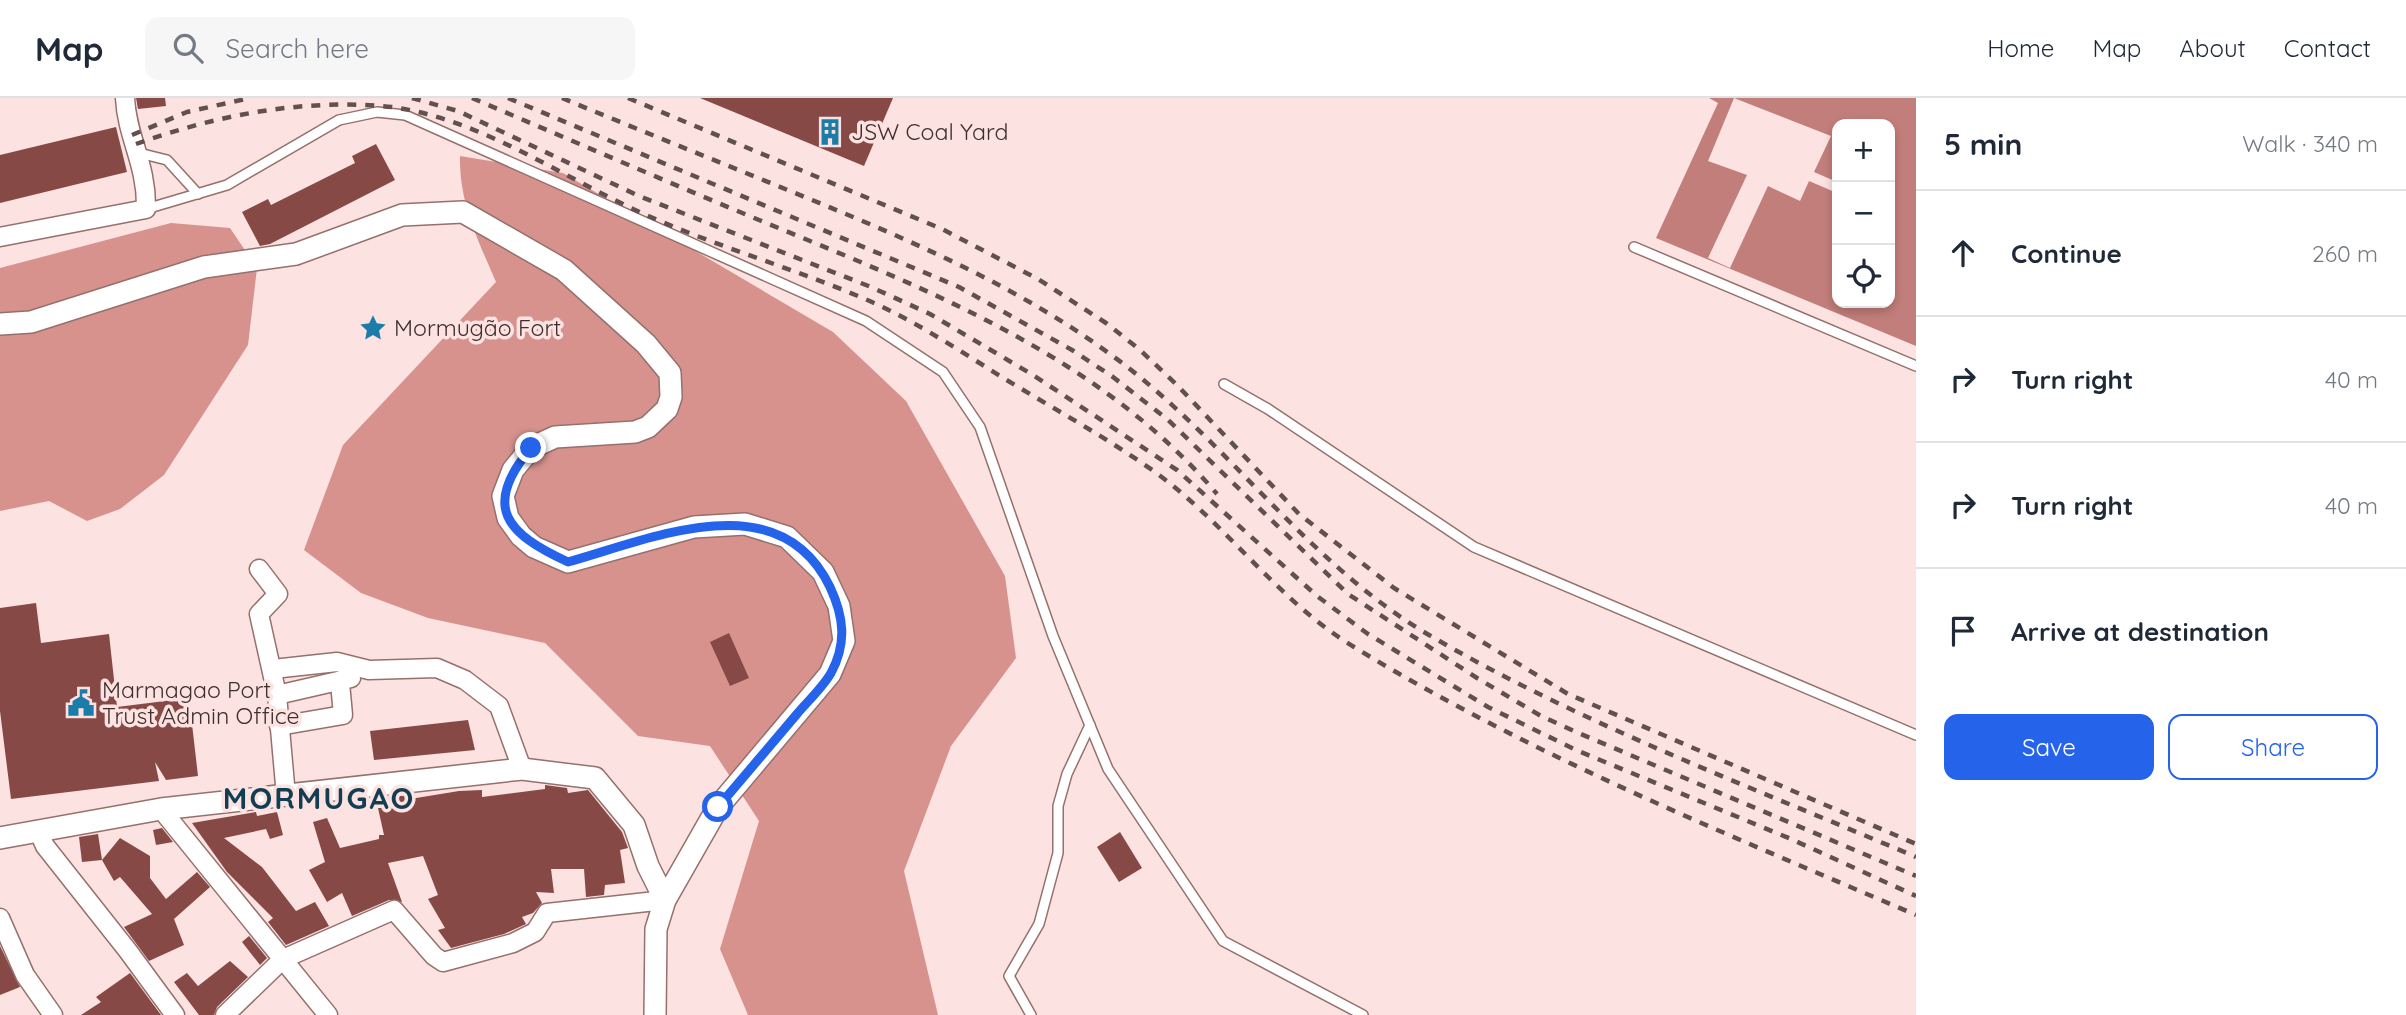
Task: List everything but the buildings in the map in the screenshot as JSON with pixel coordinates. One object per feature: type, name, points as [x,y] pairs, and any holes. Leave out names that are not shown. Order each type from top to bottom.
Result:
[{"type":"street","points":[[0,237],[146,209],[146,188],[139,153],[126,116],[125,98]]},
{"type":"street","points":[[0,324],[31,322],[204,267],[296,254],[402,215],[463,212],[564,270],[646,344],[670,373],[671,397],[660,419],[635,432],[555,437],[531,448],[513,470],[503,496],[508,518],[520,536],[534,547],[568,562],[694,527],[745,524],[787,537],[823,572],[839,606],[844,641],[830,674],[718,807],[665,900],[656,929],[655,1015]]},
{"type":"street","points":[[259,569],[278,594],[259,614],[277,695],[286,796]]},
{"type":"street","points":[[273,669],[337,662],[369,670],[437,668],[465,680],[499,706],[522,769]]},
{"type":"street","points":[[277,695],[340,683],[369,670]]},
{"type":"street","points":[[279,726],[343,715],[340,683]]},
{"type":"street","points":[[0,838],[161,809],[522,769],[594,778],[634,825],[648,866],[665,900]]},
{"type":"street","points":[[161,809],[328,1015]]},
{"type":"street","points":[[38,830],[45,846],[128,951],[174,1015]]},
{"type":"street","points":[[225,1015],[283,959],[394,911],[434,956],[443,962],[513,943],[535,932],[547,913],[665,900]]},
{"type":"street","points":[[0,918],[24,975],[53,1015]]},
{"type":"lane","points":[[146,209],[227,185],[339,120],[377,112],[405,115],[866,321],[943,372],[980,427],[1053,636],[1108,769],[1223,941],[1363,1015]]},
{"type":"lane","points":[[139,153],[167,160],[198,194]]},
{"type":"lane","points":[[1634,247],[1916,366]]},
{"type":"lane","points":[[1224,384],[1268,409],[1474,547],[1916,735]]},
{"type":"lane","points":[[1031,1015],[1009,976],[1039,924],[1058,853],[1058,806],[1067,774],[1090,725]]},
{"type":"shaded area","points":[[1709,98],[1916,98],[1916,346],[1656,238],[1718,103]]},
{"type":"shaded area","points":[[460,156],[563,173],[833,332],[906,401],[1005,576],[1016,658],[951,746],[904,871],[938,1015],[748,1015],[720,949],[759,821],[710,746],[638,736],[545,643],[428,618],[361,593],[304,550],[343,445],[496,282],[466,205]]},
{"type":"shaded area","points":[[171,223],[230,228],[257,268],[248,345],[164,475],[120,509],[87,521],[49,501],[0,511],[0,268]]},
{"type":"pier","points":[[1734,98],[1831,136],[1814,172],[1832,180],[1832,191],[1809,181],[1800,201],[1768,186],[1730,268],[1708,258],[1747,175],[1708,161]]},
{"type":"railway","points":[[132,135],[187,112],[250,98]]},
{"type":"railway","points":[[412,98],[458,111],[639,196],[871,287],[930,314],[1033,375],[1177,470],[1317,596],[1368,634],[1488,707],[1576,750],[1791,839],[1916,896]]},
{"type":"railway","points":[[472,98],[884,272],[1006,330],[1064,364],[1119,402],[1170,445],[1217,494]]},
{"type":"railway","points":[[508,98],[959,287],[1072,350],[1113,377],[1167,419],[1348,594],[1477,678],[1541,716],[1576,732],[1916,876]]},
{"type":"railway","points":[[562,98],[877,227],[997,284],[1073,329],[1152,387],[1343,572],[1384,605],[1429,635],[1487,668],[1608,726],[1916,857]]},
{"type":"railway","points":[[628,98],[942,229],[1038,279],[1106,323],[1139,349],[1177,385],[1299,514],[1394,588],[1568,694],[1916,844]]},
{"type":"railway","points":[[136,144],[229,117],[326,105],[392,107],[424,113],[485,134],[660,221],[807,276],[901,316],[1142,463],[1197,507],[1298,605],[1354,647],[1421,686],[1560,758],[1701,823],[1916,915]]},
{"type":"place","name":"JSW Coal Yard","points":[[830,132]]},
{"type":"place","name":"Mormugão Fort","points":[[373,328]]},
{"type":"place","name":"Marmagao Port Trust Admin Office","points":[[81,703]]},
{"type":"district","name":"MORMUGAO","points":[[319,799]]},
{"type":"route","points":[[531,448],[513,470],[503,496],[508,518],[520,536],[534,547],[568,562],[694,527],[745,524],[787,537],[823,572],[839,606],[844,641],[830,674],[718,807]]}]
